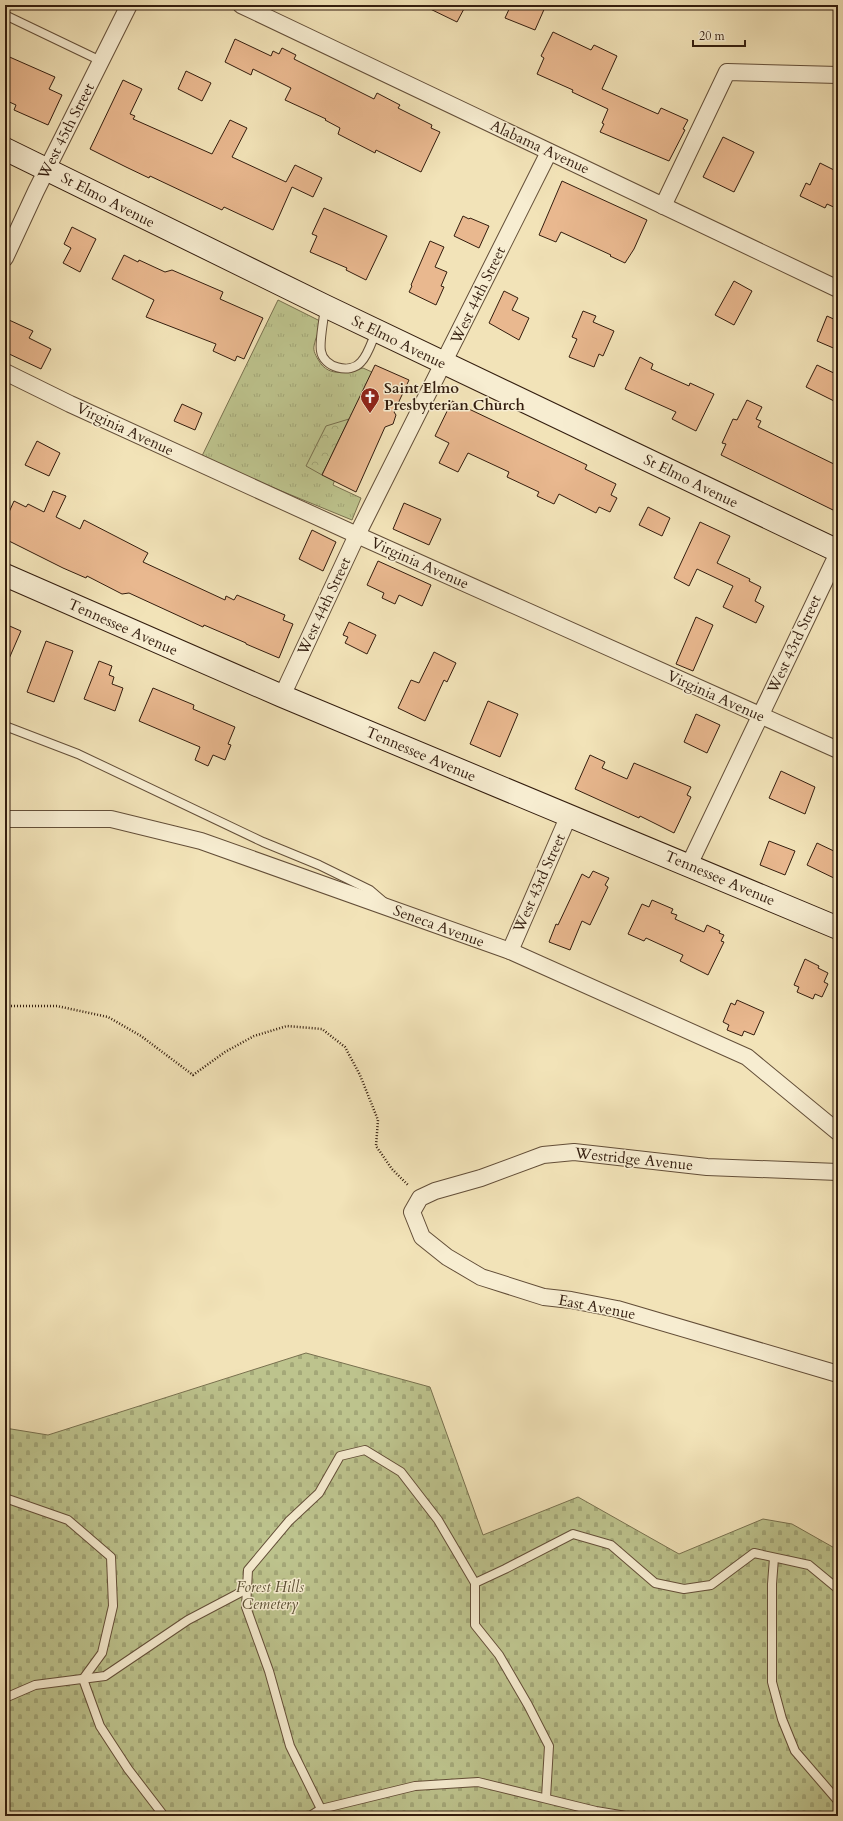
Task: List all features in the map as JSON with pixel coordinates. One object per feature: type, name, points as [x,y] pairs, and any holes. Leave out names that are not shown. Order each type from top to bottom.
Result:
[{"type":"main road","name":"St Elmo Avenue","points":[[5,149],[139,216],[377,330],[444,364],[838,552]]},
{"type":"main road","name":"Tennessee Avenue","points":[[5,575],[282,696],[838,928]]},
{"type":"street","name":"West 45th Street","points":[[5,258],[36,190],[129,5]]},
{"type":"street","name":"Alabama Avenue","points":[[241,5],[838,289]]},
{"type":"street","points":[[663,206],[727,72],[838,75]]},
{"type":"street","name":"West 44th Street","points":[[282,696],[358,535],[435,378],[444,364],[549,152]]},
{"type":"street","name":"Virginia Avenue","points":[[5,372],[70,404],[358,535],[838,750]]},
{"type":"street","name":"West 43rd Street","points":[[689,865],[838,552]]},
{"type":"street","name":"West 43rd Street","points":[[510,951],[569,815]]},
{"type":"street","name":"Seneca Avenue","points":[[5,819],[111,819],[201,841],[510,951],[746,1057],[838,1132]]},
{"type":"street","name":"Westridge Avenue","points":[[420,1198],[435,1191],[481,1178],[543,1155],[574,1152],[707,1167],[838,1172]]},
{"type":"street","name":"East Avenue","points":[[420,1198],[412,1212],[422,1237],[447,1257],[481,1277],[544,1297],[570,1300],[618,1309],[838,1374]]},
{"type":"lane","points":[[5,15],[101,61]]},
{"type":"lane","points":[[325,306],[320,352],[330,365],[338,368],[350,367],[361,362],[377,330]]},
{"type":"lane","points":[[5,726],[78,754],[263,842],[319,865],[370,890],[393,910]]},
{"type":"lane","points":[[321,1809],[290,1746],[269,1671],[246,1607],[248,1570],[289,1521],[318,1493],[340,1456],[364,1450],[401,1472],[438,1520],[475,1583],[475,1625],[499,1655],[528,1705],[549,1746],[546,1798]]},
{"type":"lane","points":[[5,1498],[68,1520],[111,1557],[113,1606],[102,1653],[83,1679]]},
{"type":"lane","points":[[475,1583],[573,1534],[611,1545],[655,1583],[684,1589],[711,1586],[754,1553],[809,1565],[838,1589]]},
{"type":"lane","points":[[774,1558],[772,1584],[772,1682],[782,1719],[795,1751],[838,1801]]},
{"type":"lane","points":[[5,1698],[36,1685],[104,1676],[188,1620],[247,1588]]},
{"type":"lane","points":[[83,1679],[100,1726],[128,1769],[164,1816]]},
{"type":"lane","points":[[310,1816],[321,1809],[415,1786],[478,1782],[596,1811],[626,1816]]},
{"type":"path","points":[[5,1006],[57,1006],[108,1017],[141,1036],[193,1075],[224,1052],[254,1036],[287,1026],[322,1029],[345,1047],[360,1075],[378,1120],[376,1146],[392,1169],[420,1198]]},
{"type":"green space","points":[[278,300],[322,322],[315,340],[314,352],[319,361],[328,370],[333,372],[345,372],[363,368],[372,372],[333,485],[361,498],[352,520],[201,458]]},
{"type":"green space","points":[[349,419],[322,475],[306,466],[326,426]]},
{"type":"green space","name":"Forest Hills Cemetery","points":[[306,1353],[430,1387],[483,1535],[578,1497],[679,1554],[763,1519],[792,1524],[838,1550],[838,1816],[5,1816],[5,1428],[48,1435]]},
{"type":"building","points":[[422,5],[466,5],[457,22]]},
{"type":"building","points":[[511,5],[546,5],[535,30],[505,18]]},
{"type":"building","points":[[553,32],[591,50],[594,45],[617,56],[602,89],[658,114],[661,108],[688,120],[683,129],[685,130],[669,161],[600,132],[608,109],[572,92],[573,90],[537,74],[544,58],[541,56]]},
{"type":"building","points":[[235,39],[271,56],[273,51],[279,54],[282,48],[296,55],[294,59],[374,99],[377,93],[400,105],[398,108],[432,125],[431,128],[440,132],[421,172],[376,150],[375,153],[338,134],[340,128],[325,120],[326,119],[285,100],[291,88],[253,69],[251,75],[225,62]]},
{"type":"building","points":[[5,55],[55,77],[49,89],[62,95],[48,125],[14,110],[16,105],[5,100]]},
{"type":"building","points":[[186,71],[211,83],[202,101],[178,89]]},
{"type":"building","points":[[123,80],[142,89],[130,114],[135,116],[133,119],[212,154],[230,120],[247,128],[232,157],[286,182],[295,165],[322,178],[313,197],[292,187],[273,230],[224,207],[222,210],[150,176],[149,178],[90,149]]},
{"type":"building","points":[[723,137],[754,152],[734,192],[703,177]]},
{"type":"building","points":[[820,163],[838,172],[838,209],[827,204],[825,208],[800,196],[806,183],[810,185]]},
{"type":"building","points":[[562,181],[647,220],[634,249],[625,263],[561,232],[556,242],[539,235]]},
{"type":"building","points":[[324,208],[387,236],[366,280],[346,270],[347,268],[310,252],[317,236],[312,234]]},
{"type":"building","points":[[463,216],[489,226],[479,248],[454,236]]},
{"type":"building","points":[[72,227],[96,239],[80,272],[63,263],[71,248],[64,244]]},
{"type":"building","points":[[430,241],[444,247],[435,267],[447,272],[441,286],[444,287],[436,305],[409,292]]},
{"type":"building","points":[[124,255],[165,272],[172,270],[223,292],[220,299],[263,318],[244,359],[237,356],[235,361],[213,351],[216,344],[146,317],[154,300],[112,279]]},
{"type":"building","points":[[734,281],[752,291],[734,325],[715,315]]},
{"type":"building","points":[[504,291],[518,298],[512,310],[529,318],[519,340],[489,323]]},
{"type":"building","points":[[583,311],[596,316],[593,322],[614,331],[603,356],[599,354],[594,367],[569,357],[577,339],[572,337]]},
{"type":"building","points":[[827,316],[838,321],[838,350],[817,341]]},
{"type":"building","points":[[9,320],[33,331],[29,338],[51,349],[41,369],[5,352],[5,329]]},
{"type":"building","points":[[640,357],[653,364],[651,369],[689,386],[690,383],[714,394],[696,431],[672,419],[676,412],[625,389]]},
{"type":"building","points":[[375,365],[409,380],[394,412],[396,415],[393,424],[385,427],[356,492],[322,475]]},
{"type":"building","points":[[817,365],[838,375],[838,403],[806,387]]},
{"type":"building","points":[[747,400],[762,407],[756,419],[761,421],[758,427],[838,466],[838,497],[833,510],[721,455],[726,444],[722,443],[733,419],[737,420]]},
{"type":"building","points":[[452,401],[587,465],[585,469],[616,484],[611,495],[617,498],[610,512],[599,507],[596,513],[559,494],[554,504],[537,496],[539,492],[507,477],[509,472],[468,453],[458,472],[439,463],[449,443],[435,436]]},
{"type":"building","points":[[182,404],[202,413],[195,430],[174,421]]},
{"type":"building","points":[[37,441],[60,453],[49,476],[25,465]]},
{"type":"building","points":[[53,491],[66,496],[56,517],[80,529],[84,520],[148,553],[143,562],[225,600],[226,596],[234,600],[237,595],[285,615],[283,620],[293,624],[279,658],[204,625],[203,627],[129,593],[122,594],[87,576],[86,578],[63,568],[5,539],[5,521],[14,501],[26,507],[28,504],[44,512]]},
{"type":"building","points":[[404,503],[441,519],[429,545],[393,529]]},
{"type":"building","points":[[648,507],[670,518],[662,536],[639,525]]},
{"type":"building","points":[[700,522],[730,536],[717,563],[750,579],[749,581],[761,587],[755,601],[764,606],[756,623],[723,607],[733,586],[697,569],[689,586],[674,578]]},
{"type":"building","points":[[312,530],[336,542],[323,571],[299,559]]},
{"type":"building","points":[[378,561],[431,585],[422,606],[399,595],[395,604],[382,598],[384,593],[367,585]]},
{"type":"building","points":[[696,617],[713,625],[693,671],[676,664]]},
{"type":"building","points":[[349,622],[376,635],[367,654],[345,643],[348,637],[343,635]]},
{"type":"building","points":[[5,624],[21,631],[5,668]]},
{"type":"building","points":[[46,641],[73,651],[54,702],[27,692]]},
{"type":"building","points":[[434,652],[456,663],[447,682],[444,680],[425,721],[398,708],[411,680],[419,683]]},
{"type":"building","points":[[99,661],[112,666],[109,675],[114,677],[112,684],[123,688],[115,711],[84,699]]},
{"type":"building","points":[[153,688],[194,705],[193,709],[235,727],[228,744],[231,745],[225,760],[213,755],[208,766],[195,760],[200,747],[139,721]]},
{"type":"building","points":[[488,701],[518,714],[500,757],[470,744]]},
{"type":"building","points":[[696,714],[720,725],[707,753],[684,742]]},
{"type":"building","points":[[590,755],[605,762],[602,768],[627,779],[634,763],[691,787],[687,795],[691,797],[674,833],[640,816],[639,818],[575,789]]},
{"type":"building","points":[[781,771],[815,787],[805,814],[769,798]]},
{"type":"building","points":[[769,841],[795,851],[785,875],[760,865]]},
{"type":"building","points":[[817,843],[838,853],[838,880],[807,865]]},
{"type":"building","points":[[593,871],[609,878],[605,885],[608,887],[590,925],[582,921],[570,950],[549,942],[556,924],[558,925],[582,874],[589,878]]},
{"type":"building","points":[[652,900],[673,909],[671,913],[677,915],[675,919],[704,932],[707,925],[720,931],[719,933],[724,935],[721,941],[724,942],[708,975],[680,961],[683,955],[646,938],[644,941],[628,934],[642,904],[649,907]]},
{"type":"building","points":[[805,959],[819,966],[818,968],[828,973],[824,982],[828,984],[822,997],[815,994],[813,999],[797,992],[799,987],[794,985]]},
{"type":"building","points":[[737,1000],[764,1012],[754,1035],[744,1031],[742,1036],[727,1030],[729,1025],[723,1022],[731,1003],[735,1005]]},
{"type":"place","name":"Saint Elmo Presbyterian Church","points":[[370,414]]}]
